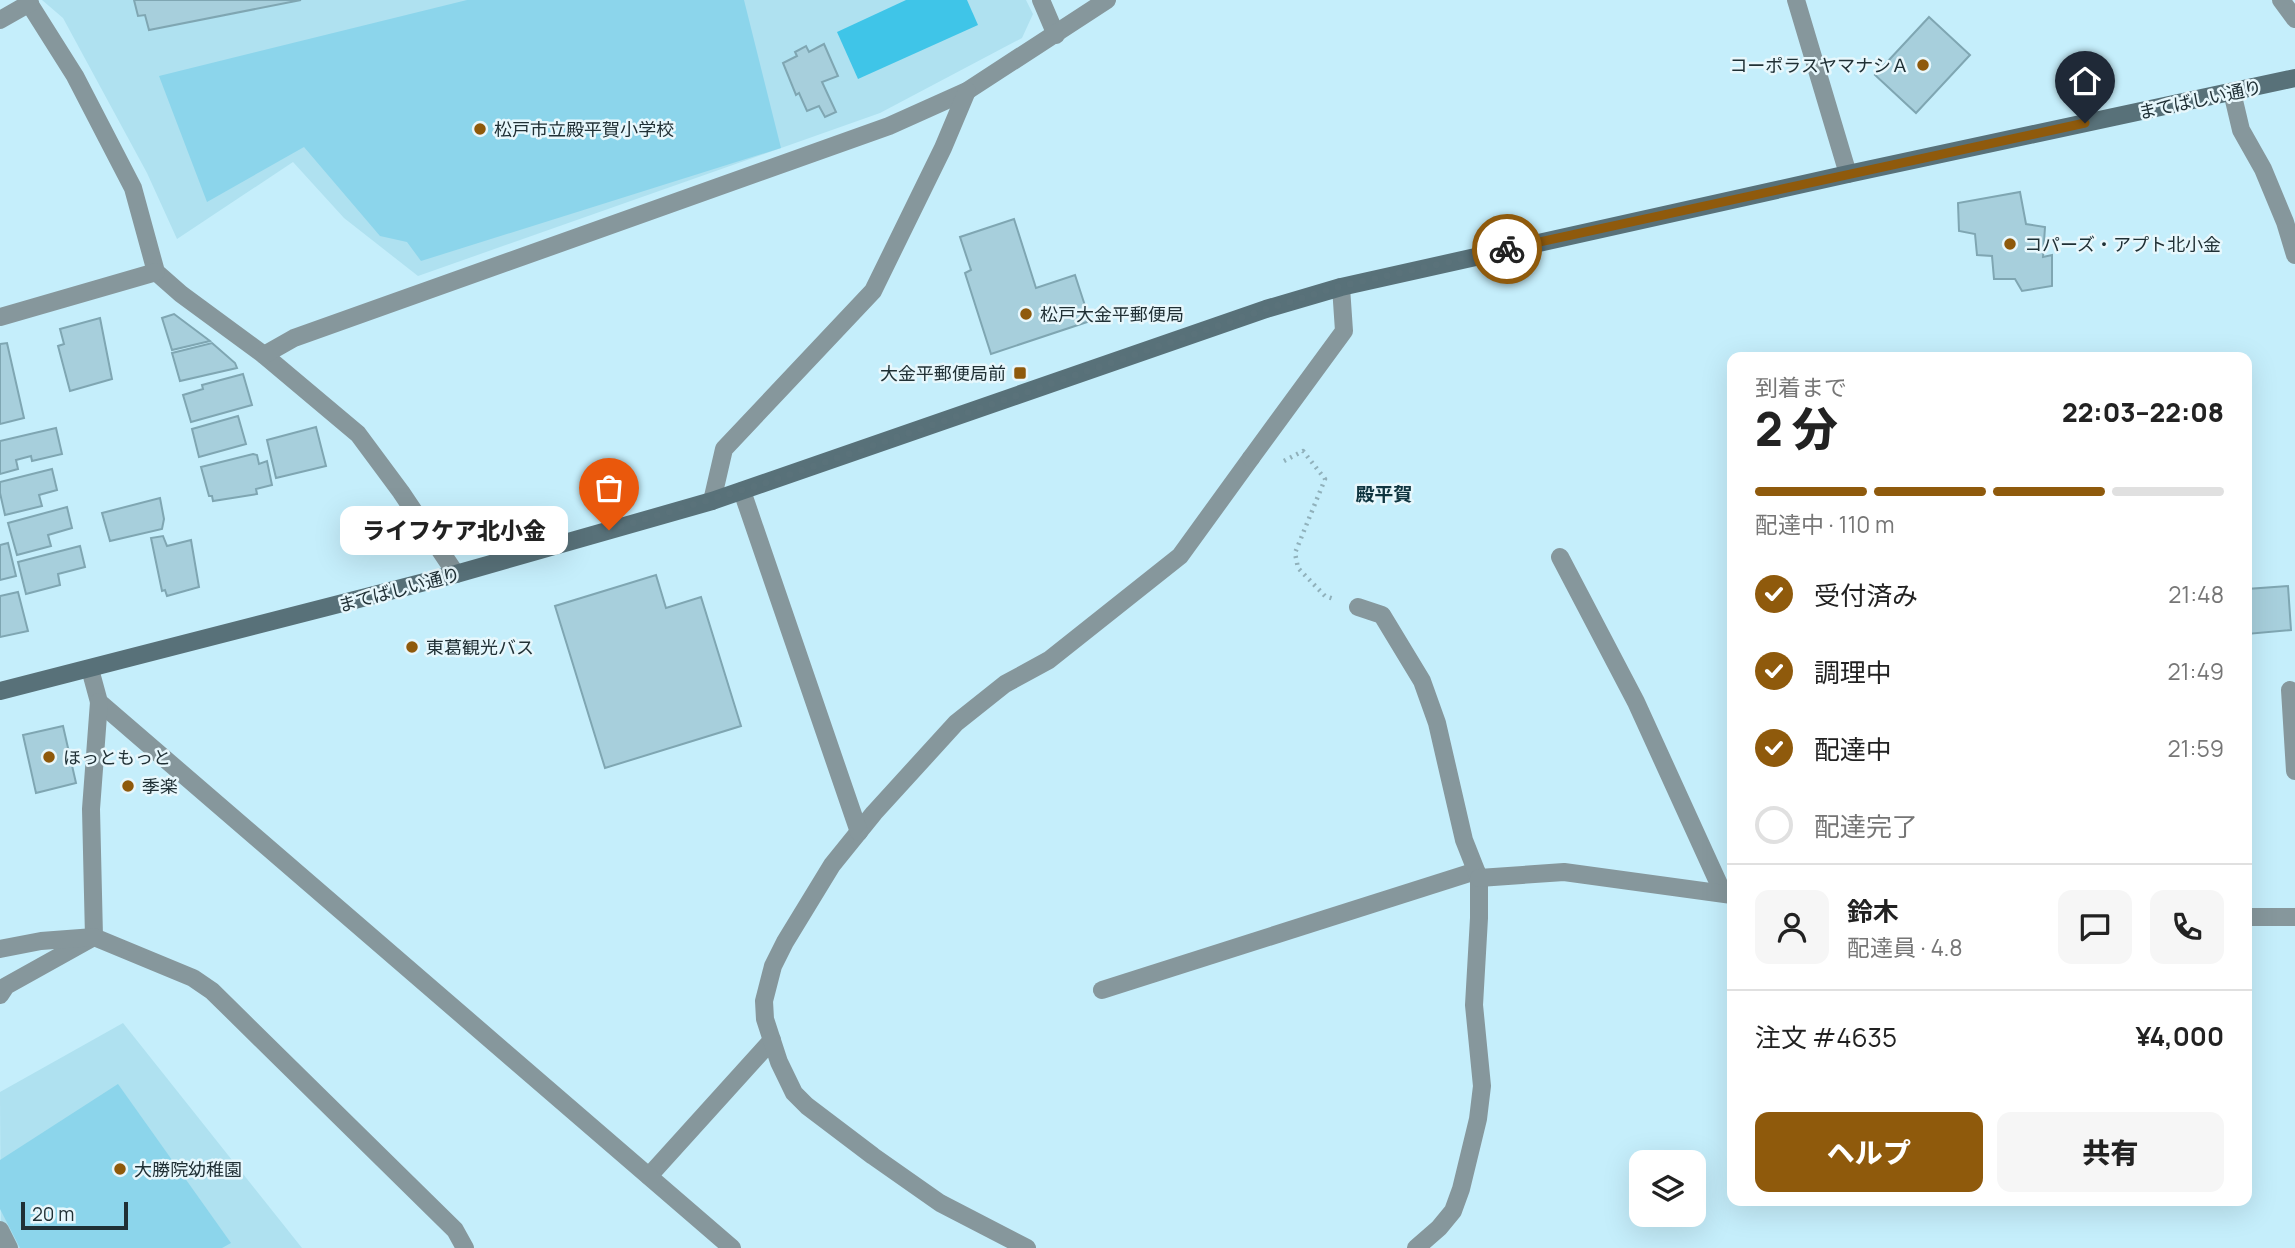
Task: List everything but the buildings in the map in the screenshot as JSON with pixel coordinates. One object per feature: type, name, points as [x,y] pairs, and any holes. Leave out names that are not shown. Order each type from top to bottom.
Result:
[{"type":"street","points":[[1041,0],[1055,35]]},
{"type":"street","points":[[264,355],[294,338],[889,126],[967,92],[1107,0]]},
{"type":"street","points":[[1796,0],[1848,174]]},
{"type":"street","points":[[2281,0],[2295,19]]},
{"type":"street","points":[[0,20],[29,1],[75,76],[133,188],[156,272],[181,294],[264,355],[358,434],[456,574]]},
{"type":"street","name":"まてばしい通り","points":[[0,691],[456,574],[712,501],[1266,309],[1341,286],[2295,78]]},
{"type":"street","points":[[712,501],[724,449],[873,291],[943,148],[967,92]]},
{"type":"street","points":[[2232,92],[2241,130],[2267,180],[2285,222],[2295,255]]},
{"type":"street","points":[[0,317],[156,272]]},
{"type":"street","points":[[1027,1248],[940,1203],[807,1106],[794,1093],[779,1062],[765,1019],[764,1001],[773,966],[832,865],[956,723],[1005,684],[1049,660],[1180,556],[1344,331],[1341,286]]},
{"type":"street","points":[[742,491],[859,832]]},
{"type":"street","points":[[1560,557],[1636,702],[1727,892]]},
{"type":"street","points":[[1358,607],[1382,615],[1422,681],[1437,723],[1464,840],[1477,874],[1479,918],[1474,1005],[1482,1086],[1478,1119],[1453,1211],[1439,1228],[1416,1248]]},
{"type":"street","points":[[90,669],[99,702],[91,809],[94,937]]},
{"type":"street","points":[[2290,690],[2295,771]]},
{"type":"street","points":[[99,702],[732,1248]]},
{"type":"street","points":[[1102,990],[1477,874],[1564,872],[1727,894]]},
{"type":"street","points":[[2252,917],[2294,915]]},
{"type":"street","points":[[0,995],[6,986],[94,937]]},
{"type":"street","points":[[0,949],[41,941],[94,937],[192,978],[212,991],[455,1230],[465,1248]]},
{"type":"street","points":[[649,1176],[772,1040]]},
{"type":"street","points":[[0,1230],[9,1248]]},
{"type":"path","points":[[1251,458],[1275,466],[1303,451],[1325,479],[1295,553],[1298,568],[1325,596],[1358,607]]},
{"type":"shaded area","name":"松戸市立殿平賀小学校","points":[[42,0],[1026,0],[1033,14],[1022,38],[880,113],[418,276],[344,218],[293,162],[177,239],[147,173],[63,18]]},
{"type":"shaded area","name":"松戸市立殿平賀小学校","points":[[467,0],[744,0],[781,148],[421,261],[407,242],[380,236],[304,147],[207,202],[159,76]]},
{"type":"shaded area","points":[[906,0],[967,0],[978,25],[858,79],[837,32]]},
{"type":"shaded area","name":"大勝院幼稚園","points":[[123,1023],[302,1248],[1,1248],[0,1092]]},
{"type":"shaded area","points":[[118,1084],[231,1243],[222,1248],[20,1248],[0,1209],[0,1160]]},
{"type":"way so far","points":[[609,530],[712,501],[1266,309],[1341,286],[1507,249]]},
{"type":"place","name":"コーポラスヤマナシＡ","points":[[1923,65]]},
{"type":"place","name":"松戸市立殿平賀小学校","points":[[480,129]]},
{"type":"place","name":"コパーズ・アプト北小金","points":[[2010,244]]},
{"type":"place","name":"松戸大金平郵便局","points":[[1026,314]]},
{"type":"place","name":"大金平郵便局前","points":[[1020,373]]},
{"type":"place","name":"ライフケア北小金","points":[[609,530]]},
{"type":"place","name":"東葛観光バス","points":[[412,647]]},
{"type":"place","name":"ほっともっと","points":[[49,757]]},
{"type":"place","name":"季楽","points":[[128,786]]},
{"type":"place","name":"大勝院幼稚園","points":[[120,1169]]},
{"type":"district","name":"殿平賀","points":[[1384,494]]},
{"type":"route","points":[[1507,249],[2085,123]]}]
